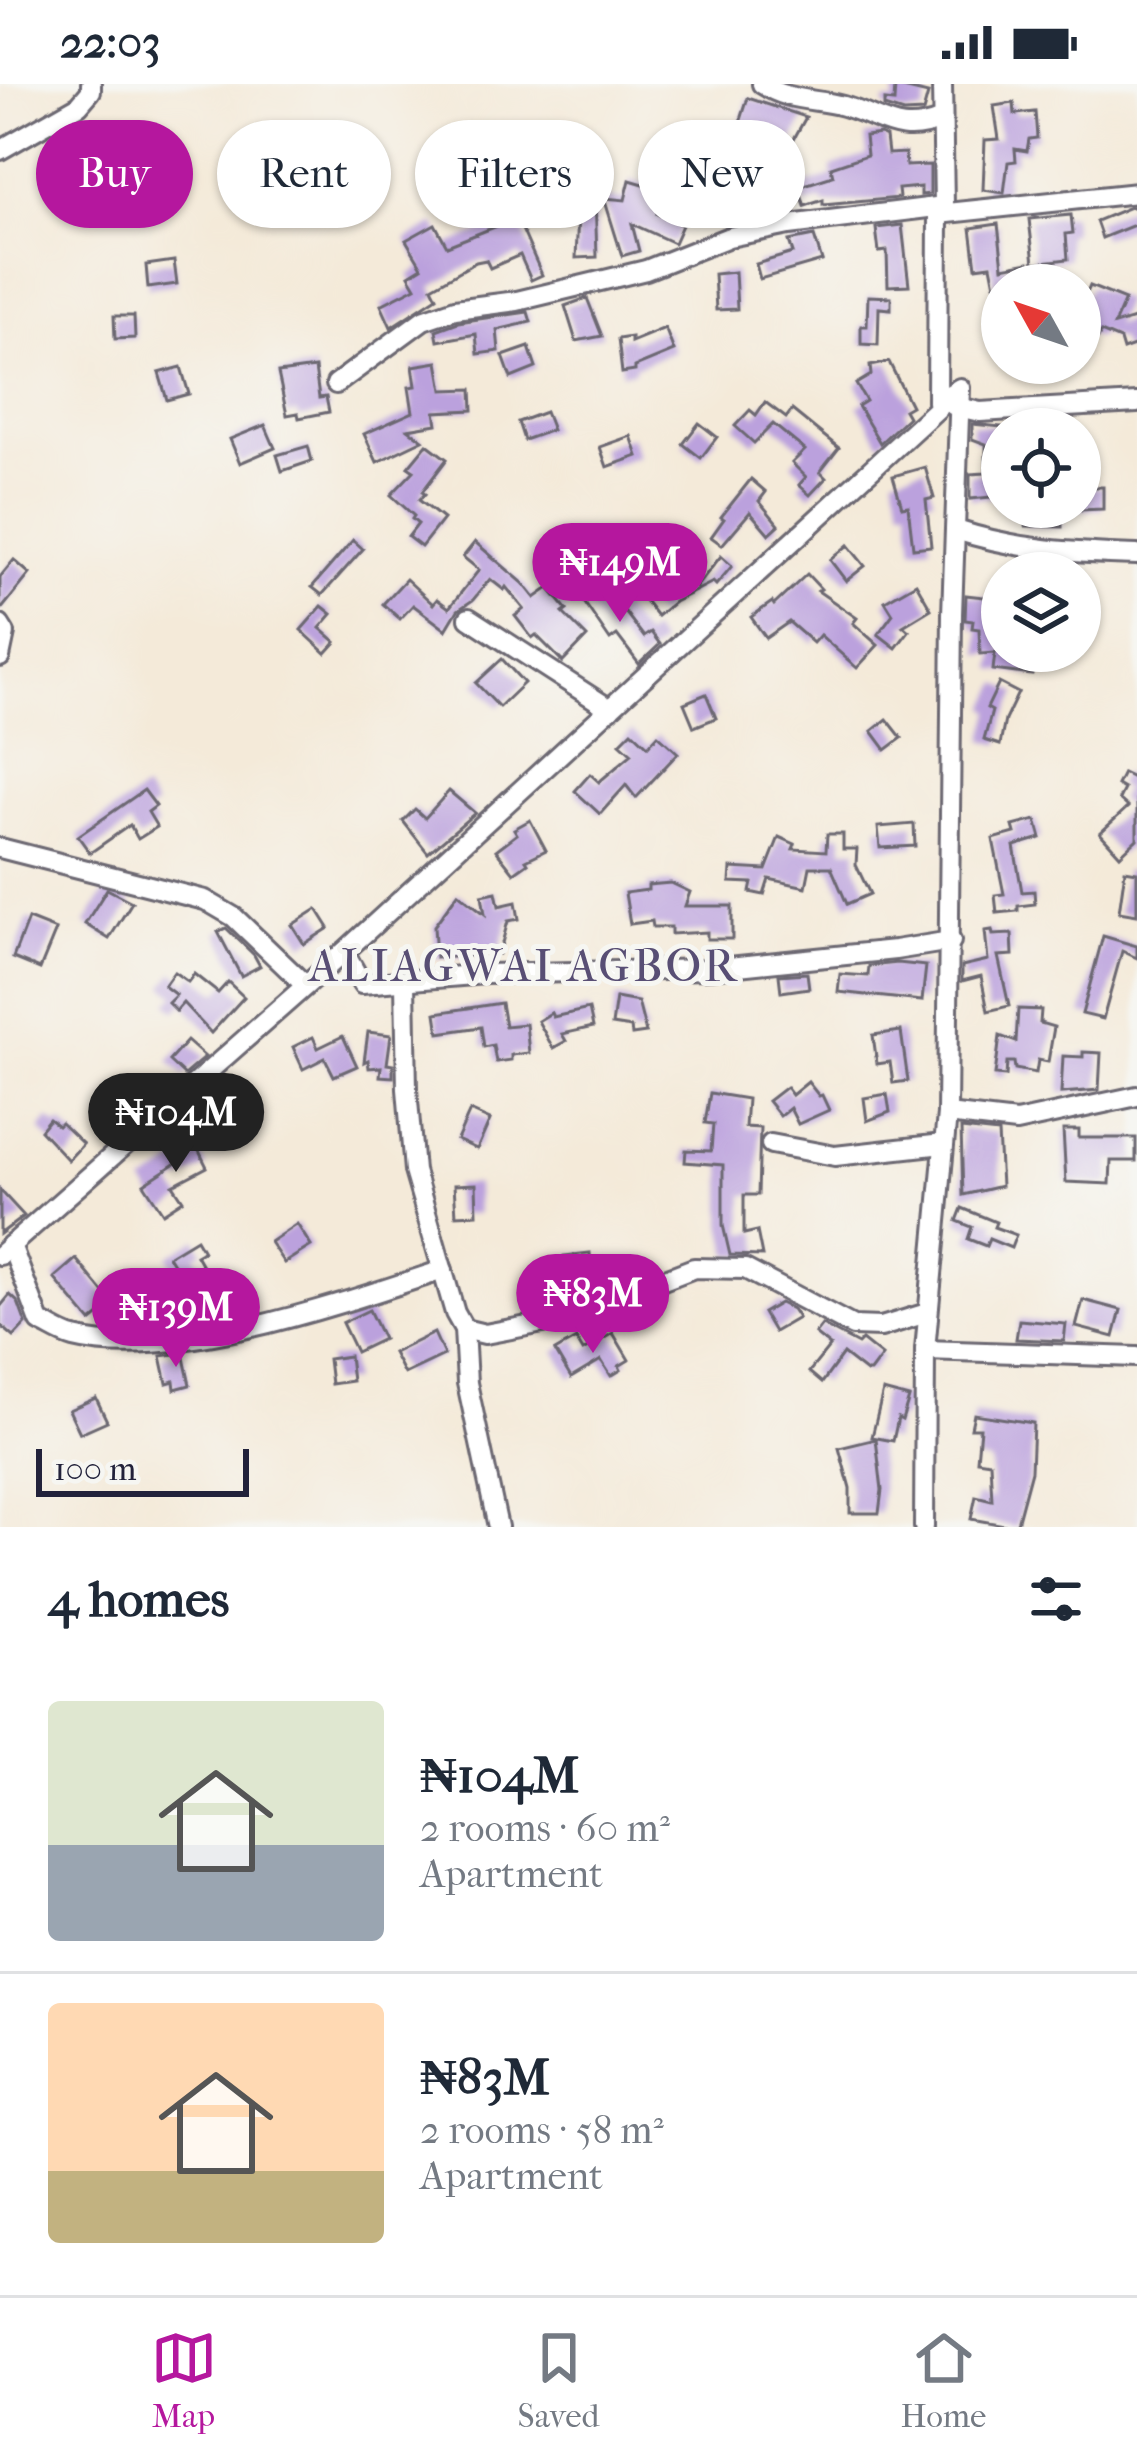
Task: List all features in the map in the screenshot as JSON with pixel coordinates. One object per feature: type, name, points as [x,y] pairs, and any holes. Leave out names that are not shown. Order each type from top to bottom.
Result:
[{"type":"street","points":[[0,150],[79,105],[92,91],[91,84]]},
{"type":"street","points":[[762,84],[790,99],[839,105],[872,120],[921,129],[942,120]]},
{"type":"street","points":[[937,402],[942,84]]},
{"type":"street","points":[[336,384],[423,320],[455,309],[517,301],[646,270],[729,237],[789,224],[1133,192]]},
{"type":"street","points":[[937,402],[961,388]]},
{"type":"street","points":[[924,1527],[927,1313],[947,1114],[952,614],[961,388]]},
{"type":"street","points":[[443,1270],[307,1315],[129,1344],[71,1338],[40,1322],[5,1250],[344,952],[961,388]]},
{"type":"street","points":[[937,402],[980,412],[1137,403]]},
{"type":"street","points":[[956,530],[1001,545],[1137,555]]},
{"type":"street","points":[[469,618],[610,709]]},
{"type":"street","points":[[0,626],[5,633],[0,657]]},
{"type":"street","points":[[0,848],[206,900],[234,916],[305,985]]},
{"type":"street","points":[[344,952],[362,985],[486,974],[709,969],[950,941]]},
{"type":"street","points":[[405,983],[407,1089],[415,1171],[464,1329],[467,1383],[499,1527]]},
{"type":"street","points":[[947,1114],[1016,1122],[1137,1096]]},
{"type":"street","points":[[771,1144],[836,1156],[943,1144]]},
{"type":"street","points":[[464,1329],[485,1334],[560,1320],[694,1268],[745,1269],[853,1326],[881,1327],[927,1313]]},
{"type":"street","points":[[925,1350],[1137,1357]]},
{"type":"building","points":[[895,86],[928,94],[923,112],[884,107],[884,101],[894,102]]},
{"type":"building","points":[[748,98],[806,117],[804,120],[741,120]]},
{"type":"building","points":[[1014,103],[1015,114],[1035,112],[1037,138],[1029,139],[1027,151],[1015,149],[1016,161],[1008,162],[1004,193],[983,190],[985,140],[999,139],[994,106]]},
{"type":"building","points":[[865,136],[886,137],[888,154],[905,153],[906,166],[930,165],[930,194],[921,195],[921,187],[898,189],[899,198],[823,205],[823,200],[805,206],[805,185],[833,176],[831,167],[867,155]]},
{"type":"building","points":[[630,180],[638,182],[638,227],[632,224],[639,251],[622,256],[613,228],[614,199],[625,200]]},
{"type":"building","points":[[1137,207],[1137,224],[1102,238],[1096,221]]},
{"type":"building","points":[[1071,215],[1073,233],[1066,234],[1068,259],[1034,263],[1029,219]]},
{"type":"building","points":[[998,224],[1003,264],[976,267],[971,228]]},
{"type":"building","points":[[902,225],[909,285],[888,286],[887,251],[879,252],[876,228]]},
{"type":"building","points":[[437,228],[447,246],[492,228],[521,228],[542,275],[531,280],[520,255],[490,268],[486,260],[476,262],[432,287],[437,297],[391,327],[381,305],[416,287],[409,275],[422,267],[406,240]]},
{"type":"building","points":[[577,228],[596,228],[597,257],[576,258]]},
{"type":"building","points":[[641,228],[681,228],[674,243]]},
{"type":"building","points":[[814,236],[822,261],[760,279],[756,264],[793,253],[789,241]]},
{"type":"building","points":[[174,261],[177,284],[148,288],[146,265]]},
{"type":"building","points":[[735,272],[737,309],[716,310],[714,274]]},
{"type":"building","points":[[1101,290],[1125,300],[1114,325],[1137,318],[1137,345],[1123,350],[1120,340],[1101,332]]},
{"type":"building","points":[[868,296],[891,297],[891,309],[879,308],[878,345],[861,344]]},
{"type":"building","points":[[587,298],[602,336],[576,341],[565,306]]},
{"type":"building","points":[[528,312],[531,322],[497,330],[499,351],[478,354],[476,334],[438,341],[436,330],[458,322]]},
{"type":"building","points":[[114,316],[134,316],[135,338],[115,339]]},
{"type":"building","points":[[665,328],[674,351],[622,373],[618,339],[631,337],[631,342]]},
{"type":"building","points":[[529,347],[536,368],[511,378],[503,356]]},
{"type":"building","points":[[438,362],[443,390],[472,389],[473,410],[435,412],[437,424],[408,429],[423,440],[377,462],[364,434],[413,412],[409,387],[416,386],[413,366]]},
{"type":"building","points":[[889,362],[911,406],[904,410],[908,417],[880,443],[858,406],[866,401],[856,384],[871,375],[870,366]]},
{"type":"building","points":[[181,367],[189,394],[167,400],[159,373]]},
{"type":"building","points":[[315,368],[319,398],[326,397],[329,412],[299,418],[298,413],[287,415],[278,373]]},
{"type":"building","points":[[765,402],[786,418],[792,410],[839,448],[820,472],[826,478],[810,495],[799,485],[806,477],[792,463],[805,450],[773,424],[754,443],[735,426],[750,410],[756,415]]},
{"type":"building","points":[[545,412],[552,430],[524,440],[518,422]]},
{"type":"building","points":[[699,423],[717,437],[701,458],[683,444]]},
{"type":"building","points":[[972,424],[981,425],[981,442],[972,439]]},
{"type":"building","points":[[265,425],[275,448],[240,463],[230,439]]},
{"type":"building","points":[[631,436],[638,456],[607,467],[600,447]]},
{"type":"building","points":[[427,444],[447,459],[419,500],[443,519],[421,547],[408,537],[418,524],[414,516],[391,495],[414,471],[408,467]]},
{"type":"building","points":[[308,446],[312,461],[282,471],[277,455]]},
{"type":"building","points":[[925,467],[934,498],[926,500],[931,546],[913,548],[908,506],[902,507],[893,476]]},
{"type":"building","points":[[981,473],[981,498],[970,499],[970,474]]},
{"type":"building","points":[[751,479],[766,492],[759,501],[779,525],[769,534],[750,512],[722,545],[711,537]]},
{"type":"building","points":[[353,540],[363,549],[322,595],[312,587]]},
{"type":"building","points":[[475,542],[535,598],[549,588],[567,610],[563,613],[587,637],[563,662],[536,635],[532,638],[515,616],[524,609],[506,587],[490,579],[458,610],[446,630],[413,605],[400,619],[383,604],[406,579],[433,604],[437,599],[449,608],[479,570],[463,557]]},
{"type":"building","points":[[848,545],[865,566],[846,581],[830,560]]},
{"type":"building","points":[[721,556],[732,566],[716,585],[713,582],[674,602],[657,616],[639,593],[657,579],[665,590],[690,576],[696,587]]},
{"type":"building","points":[[14,560],[30,574],[0,611],[0,577]]},
{"type":"building","points":[[807,574],[821,589],[818,591],[857,618],[853,623],[878,645],[857,668],[820,635],[813,643],[789,622],[766,638],[751,617],[774,605]]},
{"type":"building","points":[[916,583],[931,609],[903,626],[909,631],[896,648],[878,634],[893,614],[885,601]]},
{"type":"building","points":[[606,587],[644,637],[651,632],[660,644],[639,664],[617,635],[610,640],[584,602]]},
{"type":"building","points":[[966,595],[981,597],[981,654],[979,629],[965,620]]},
{"type":"building","points":[[322,606],[332,614],[320,628],[336,642],[326,653],[301,630]]},
{"type":"building","points":[[502,659],[524,683],[499,707],[476,683]]},
{"type":"building","points":[[999,683],[1018,693],[1000,745],[984,740],[992,711],[987,708]]},
{"type":"building","points":[[706,694],[716,718],[694,727],[684,703]]},
{"type":"building","points":[[887,719],[902,738],[886,750],[872,731]]},
{"type":"building","points":[[632,731],[648,746],[658,735],[678,753],[636,798],[626,785],[600,814],[575,791],[590,774],[599,782],[632,754],[620,743]]},
{"type":"building","points":[[1123,773],[1137,780],[1137,839],[1120,855],[1100,833],[1128,807],[1119,799],[1124,789],[1117,785]]},
{"type":"building","points":[[144,790],[156,806],[148,812],[157,827],[138,839],[130,825],[90,853],[78,836]]},
{"type":"building","points":[[449,791],[475,813],[428,853],[403,821],[415,809],[425,818]]},
{"type":"building","points":[[530,820],[546,850],[514,873],[496,850],[517,834],[514,829]]},
{"type":"building","points":[[1036,820],[1041,838],[1014,846],[1022,892],[1034,891],[1035,904],[997,913],[995,895],[1004,894],[993,839],[1015,833],[1013,826]]},
{"type":"building","points":[[914,824],[915,846],[880,848],[878,827]]},
{"type":"building","points":[[827,834],[843,834],[843,849],[857,849],[856,865],[870,894],[847,904],[831,867],[810,867],[806,887],[769,879],[764,895],[750,892],[752,883],[730,882],[731,868],[766,870],[779,837],[795,844],[793,849],[826,851]]},
{"type":"building","points":[[1125,870],[1137,872],[1137,915],[1119,912]]},
{"type":"building","points":[[671,883],[690,892],[685,906],[732,906],[732,939],[707,939],[707,932],[671,934],[671,927],[653,927],[652,921],[630,924],[625,893]]},
{"type":"building","points":[[107,889],[132,902],[109,939],[85,924]]},
{"type":"building","points":[[496,892],[499,906],[516,902],[519,919],[508,921],[499,954],[470,947],[471,956],[436,958],[434,926],[458,893],[485,914],[482,895]]},
{"type":"building","points":[[317,909],[329,928],[304,944],[292,925]]},
{"type":"building","points":[[28,919],[56,930],[40,969],[13,958]]},
{"type":"building","points":[[226,928],[260,966],[241,976],[218,932]]},
{"type":"building","points":[[992,930],[993,935],[1012,934],[1013,955],[998,956],[1009,1006],[988,1011],[981,976],[962,981],[962,966],[988,960],[985,931]]},
{"type":"building","points":[[1103,936],[1137,946],[1137,958],[1122,951],[1103,1019],[1082,1014]]},
{"type":"building","points":[[869,966],[926,966],[922,1001],[838,992],[840,974],[868,976]]},
{"type":"building","points":[[174,972],[188,982],[194,974],[218,993],[228,982],[244,997],[211,1033],[183,1003],[176,1011],[168,1003],[176,995],[164,986]]},
{"type":"building","points":[[807,973],[809,988],[781,992],[779,975]]},
{"type":"building","points":[[616,998],[638,1002],[646,1033],[632,1035],[631,1028],[612,1025]]},
{"type":"building","points":[[501,1003],[505,1026],[526,1024],[529,1053],[496,1062],[493,1045],[484,1047],[481,1027],[439,1033],[436,1013]]},
{"type":"building","points":[[589,1009],[593,1027],[562,1034],[566,1041],[553,1048],[538,1021],[551,1013],[553,1017]]},
{"type":"building","points":[[1018,1009],[1041,1010],[1040,1023],[1054,1027],[1048,1062],[1038,1060],[1036,1073],[1015,1069],[1014,1062],[1007,1062],[1006,1076],[995,1075],[1000,1036],[1016,1042]]},
{"type":"building","points":[[901,1031],[908,1081],[893,1083],[890,1062],[877,1064],[873,1035]]},
{"type":"building","points":[[368,1032],[391,1035],[387,1064],[393,1065],[393,1077],[380,1076],[381,1067],[369,1068],[368,1060],[364,1062]]},
{"type":"building","points":[[343,1036],[357,1066],[334,1076],[325,1058],[303,1069],[293,1047],[313,1037],[318,1048]]},
{"type":"building","points":[[187,1041],[205,1057],[184,1075],[169,1061]]},
{"type":"building","points":[[1083,1052],[1101,1053],[1099,1090],[1061,1093],[1063,1056],[1083,1057]]},
{"type":"building","points":[[808,1082],[829,1110],[798,1124],[790,1108],[780,1116],[768,1101],[786,1087],[792,1095]]},
{"type":"building","points":[[710,1093],[747,1099],[745,1127],[760,1128],[758,1195],[744,1195],[744,1234],[757,1231],[762,1256],[730,1255],[723,1225],[723,1165],[685,1162],[686,1150],[711,1151],[713,1124],[705,1123]]},
{"type":"building","points":[[887,1094],[890,1112],[867,1121],[864,1098]]},
{"type":"building","points":[[470,1111],[490,1120],[477,1149],[457,1140]]},
{"type":"building","points":[[49,1119],[58,1126],[61,1123],[83,1144],[68,1160],[40,1130]]},
{"type":"building","points":[[961,1129],[998,1133],[1001,1186],[963,1195]]},
{"type":"building","points":[[1063,1130],[1079,1130],[1079,1138],[1136,1138],[1136,1161],[1111,1161],[1110,1184],[1066,1182]]},
{"type":"building","points":[[193,1139],[207,1167],[173,1185],[183,1200],[163,1213],[144,1184],[176,1163],[170,1151]]},
{"type":"building","points":[[476,1184],[477,1214],[456,1215],[454,1185]]},
{"type":"building","points":[[0,1190],[24,1216],[0,1234]]},
{"type":"building","points":[[962,1208],[1016,1235],[1011,1248],[989,1239],[986,1246],[968,1239],[972,1227],[957,1221]]},
{"type":"building","points":[[297,1224],[311,1246],[284,1263],[270,1242]]},
{"type":"building","points":[[196,1239],[203,1251],[196,1255],[212,1283],[193,1294],[188,1286],[155,1318],[141,1304],[176,1269],[168,1256]]},
{"type":"building","points":[[590,1253],[592,1274],[566,1277],[564,1256]]},
{"type":"building","points":[[76,1259],[113,1304],[91,1322],[54,1278]]},
{"type":"building","points":[[242,1279],[252,1299],[218,1317],[208,1297]]},
{"type":"building","points":[[10,1295],[18,1302],[26,1324],[14,1337],[0,1325],[0,1307]]},
{"type":"building","points":[[1083,1300],[1121,1310],[1114,1337],[1076,1327]]},
{"type":"building","points":[[780,1303],[798,1318],[774,1332],[763,1313]]},
{"type":"building","points":[[369,1310],[383,1339],[356,1352],[342,1323]]},
{"type":"building","points":[[1019,1320],[1066,1324],[1064,1341],[1016,1339]]},
{"type":"building","points":[[822,1325],[858,1344],[862,1340],[882,1356],[866,1372],[843,1354],[822,1383],[809,1372],[830,1346],[815,1334]]},
{"type":"building","points":[[434,1333],[444,1355],[404,1374],[393,1353]]},
{"type":"building","points":[[613,1333],[629,1360],[619,1366],[621,1370],[611,1376],[601,1360],[571,1378],[555,1351],[576,1339],[583,1351]]},
{"type":"building","points":[[183,1353],[190,1385],[175,1389],[174,1381],[167,1383],[161,1356]]},
{"type":"building","points":[[349,1356],[352,1381],[331,1384],[328,1359]]},
{"type":"building","points":[[883,1391],[909,1398],[893,1441],[872,1437]]},
{"type":"building","points":[[96,1398],[107,1421],[80,1433],[69,1410]]},
{"type":"building","points":[[974,1414],[1033,1423],[1031,1471],[1016,1527],[971,1519],[976,1496],[992,1500],[990,1462],[977,1460],[980,1428],[971,1428]]},
{"type":"building","points":[[876,1439],[882,1490],[879,1513],[850,1513],[850,1488],[839,1448]]},
{"type":"district","name":"ALIAGWAI AGBOR","points":[[524,966]]}]
